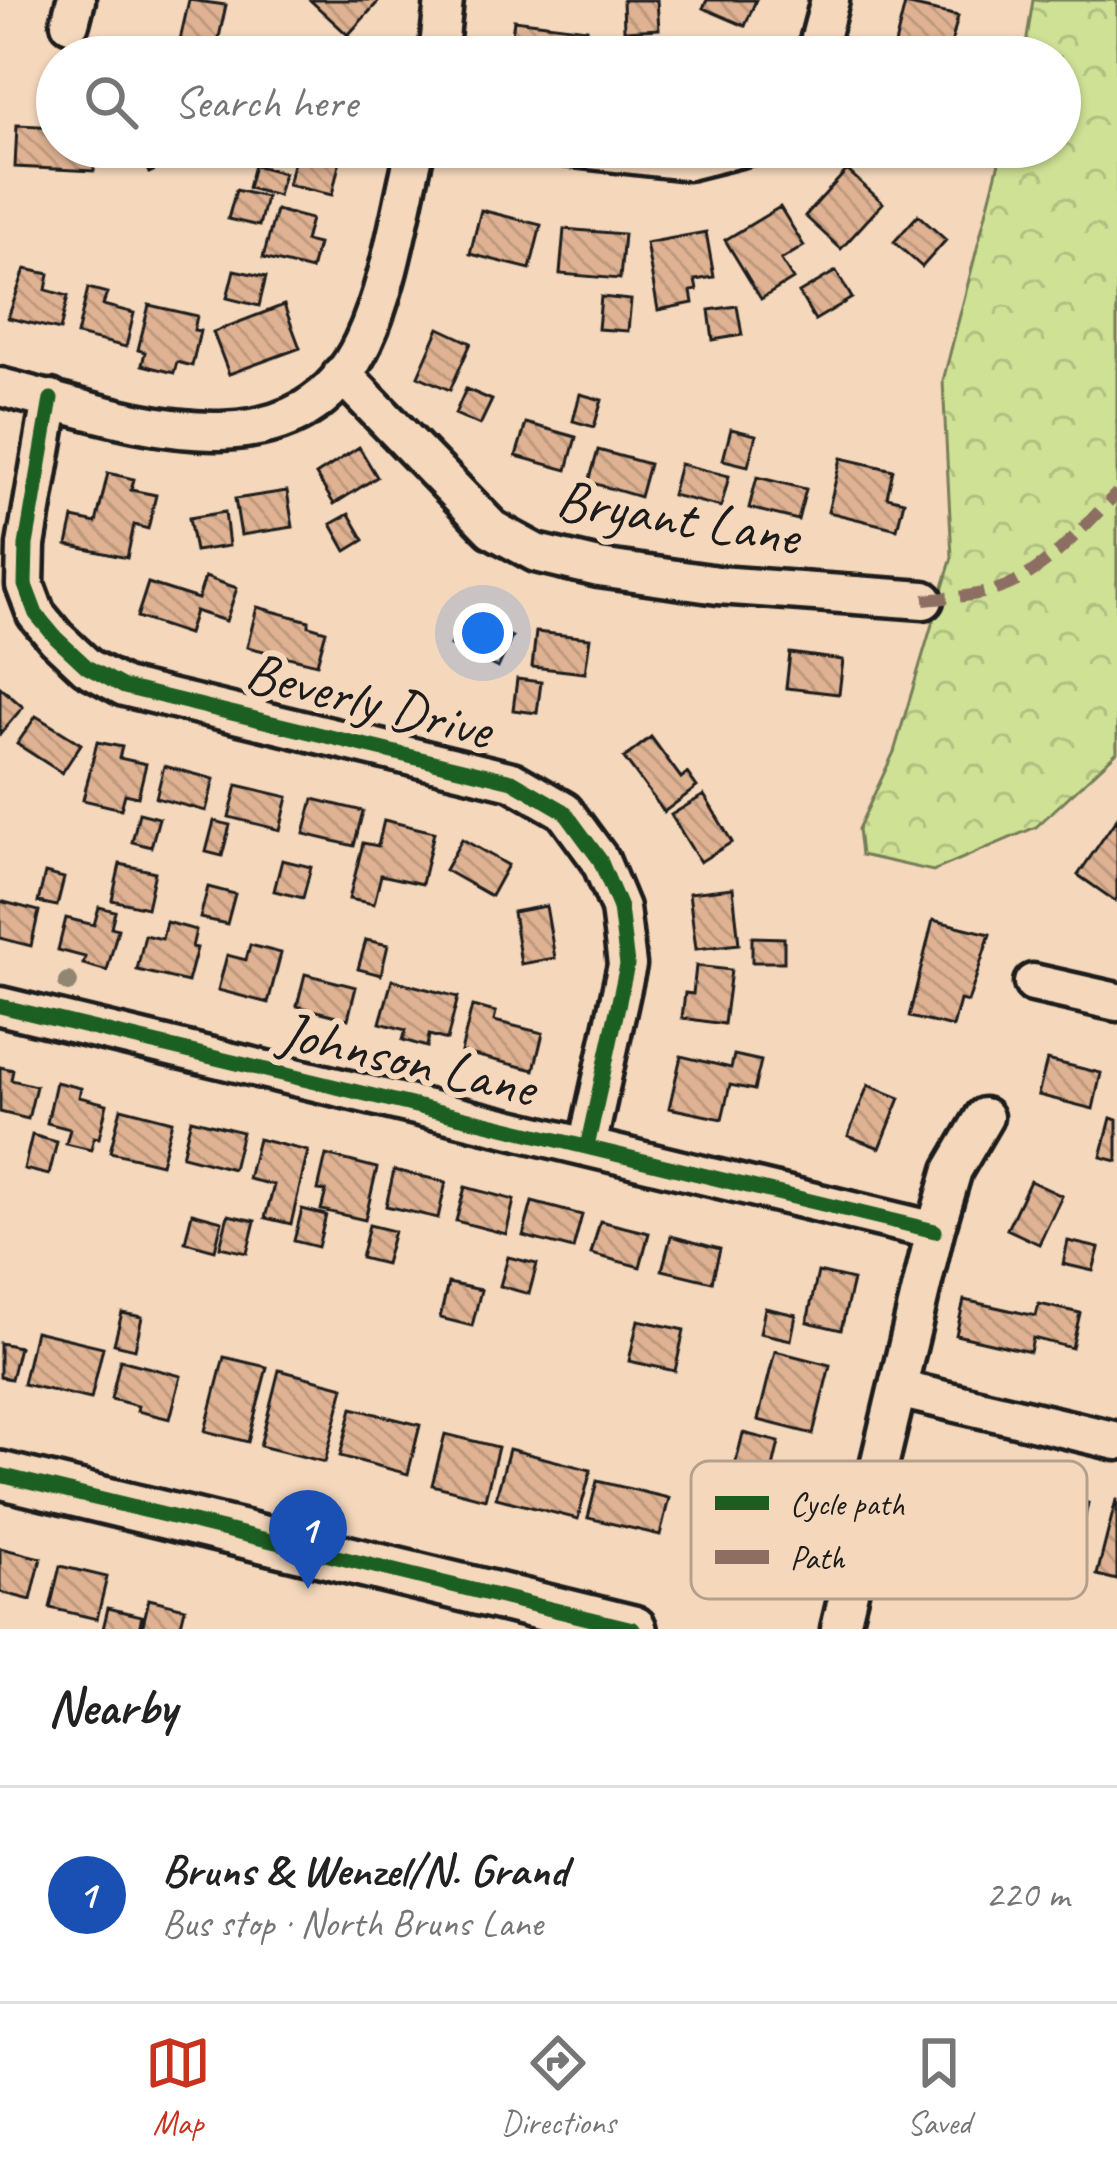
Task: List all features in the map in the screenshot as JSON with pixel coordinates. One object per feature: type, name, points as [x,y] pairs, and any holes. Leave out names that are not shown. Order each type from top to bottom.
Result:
[{"type":"main road","points":[[0,1475],[633,1629]]},
{"type":"street","points":[[440,36],[444,0]]},
{"type":"street","points":[[821,36],[830,0]]},
{"type":"street","points":[[0,387],[162,426],[230,434],[292,416],[342,374],[363,341],[376,308],[411,168]]},
{"type":"street","name":"Bryant Lane","points":[[342,374],[492,530],[536,553],[718,586],[924,600]]},
{"type":"street","name":"Beverly Drive","points":[[51,400],[26,545],[26,585],[36,614],[87,667],[124,687],[512,781],[564,811],[582,832],[620,908],[627,965],[587,1147]]},
{"type":"street","points":[[1033,983],[1117,1002]]},
{"type":"street","name":"Johnson Lane","points":[[0,1006],[935,1231]]},
{"type":"street","points":[[881,1461],[952,1170],[984,1117]]},
{"type":"street","points":[[898,1389],[1117,1441]]},
{"type":"street","points":[[840,1629],[847,1599]]},
{"type":"green space","points":[[1033,0],[1117,0],[1117,752],[1036,827],[933,871],[861,855],[858,829],[894,752],[952,557],[943,381],[998,168],[1081,168],[1081,36],[1027,36]]},
{"type":"building","points":[[189,0],[226,5],[219,36],[181,36]]},
{"type":"building","points":[[310,0],[376,0],[378,2],[348,35]]},
{"type":"building","points":[[623,0],[657,0],[659,29],[624,31]]},
{"type":"building","points":[[707,0],[756,0],[745,26],[703,8]]},
{"type":"building","points":[[905,4],[958,16],[953,36],[897,36]]},
{"type":"building","points":[[514,20],[587,29],[586,36],[512,36]]},
{"type":"building","points":[[17,125],[36,126],[36,168],[94,168],[94,171],[15,167]]},
{"type":"building","points":[[253,168],[284,173],[278,196],[248,188]]},
{"type":"building","points":[[292,168],[338,168],[332,195],[288,185]]},
{"type":"building","points":[[847,170],[883,203],[841,249],[805,216]]},
{"type":"building","points":[[236,190],[266,197],[259,226],[228,219]]},
{"type":"building","points":[[780,207],[804,246],[781,260],[793,279],[761,299],[725,240]]},
{"type":"building","points":[[276,210],[311,219],[305,241],[318,244],[311,270],[263,258]]},
{"type":"building","points":[[481,210],[541,225],[530,269],[470,254]]},
{"type":"building","points":[[918,215],[946,240],[922,267],[894,242]]},
{"type":"building","points":[[564,229],[624,234],[620,279],[560,274]]},
{"type":"building","points":[[706,232],[714,277],[695,280],[693,303],[658,310],[646,243]]},
{"type":"building","points":[[25,269],[49,274],[46,290],[68,296],[60,330],[8,318]]},
{"type":"building","points":[[234,270],[266,277],[259,306],[227,298]]},
{"type":"building","points":[[836,271],[852,298],[815,320],[799,293]]},
{"type":"building","points":[[88,288],[107,293],[103,305],[134,313],[126,347],[77,335]]},
{"type":"building","points":[[601,297],[631,300],[628,331],[598,329]]},
{"type":"building","points":[[149,305],[197,316],[194,330],[200,331],[192,366],[177,362],[174,373],[142,365],[145,352],[138,350]]},
{"type":"building","points":[[284,305],[300,348],[229,374],[213,332]]},
{"type":"building","points":[[737,306],[742,335],[713,340],[709,310]]},
{"type":"building","points":[[439,328],[471,343],[450,390],[418,376]]},
{"type":"building","points":[[466,389],[492,400],[480,425],[455,414]]},
{"type":"building","points":[[580,394],[602,400],[594,427],[573,421]]},
{"type":"building","points":[[526,423],[576,437],[567,470],[516,456]]},
{"type":"building","points":[[731,429],[756,435],[748,466],[723,460]]},
{"type":"building","points":[[359,447],[377,477],[334,504],[316,475]]},
{"type":"building","points":[[598,450],[649,464],[640,497],[589,482]]},
{"type":"building","points":[[841,458],[893,470],[887,497],[904,501],[897,529],[828,512]]},
{"type":"building","points":[[680,464],[729,476],[721,507],[672,495]]},
{"type":"building","points":[[108,473],[134,479],[131,490],[156,495],[148,529],[134,525],[127,558],[67,545],[73,518],[96,523]]},
{"type":"building","points":[[757,477],[806,489],[798,520],[749,508]]},
{"type":"building","points":[[287,491],[293,527],[241,535],[235,499]]},
{"type":"building","points":[[225,512],[229,546],[195,551],[189,518]]},
{"type":"building","points":[[349,514],[364,540],[346,551],[331,524]]},
{"type":"building","points":[[205,577],[237,588],[226,621],[195,611],[188,634],[137,617],[148,583],[198,599]]},
{"type":"building","points":[[257,607],[309,621],[309,626],[326,631],[317,664],[247,647]]},
{"type":"building","points":[[464,614],[512,637],[498,668],[450,645]]},
{"type":"building","points":[[536,632],[590,638],[585,673],[532,667]]},
{"type":"building","points":[[790,653],[843,660],[839,694],[786,688]]},
{"type":"building","points":[[517,679],[541,682],[537,713],[513,710]]},
{"type":"building","points":[[0,687],[23,707],[0,734]]},
{"type":"building","points":[[36,716],[81,744],[62,773],[17,744]]},
{"type":"building","points":[[651,737],[681,778],[687,773],[697,787],[664,812],[624,758]]},
{"type":"building","points":[[97,742],[122,747],[119,758],[146,764],[138,797],[125,794],[121,809],[83,800]]},
{"type":"building","points":[[164,766],[214,779],[206,811],[156,798]]},
{"type":"building","points":[[237,785],[288,797],[280,830],[229,817]]},
{"type":"building","points":[[704,795],[732,842],[700,862],[671,815]]},
{"type":"building","points":[[313,799],[363,811],[354,846],[304,834]]},
{"type":"building","points":[[139,813],[159,818],[151,847],[132,842]]},
{"type":"building","points":[[1117,818],[1117,898],[1115,901],[1078,875]]},
{"type":"building","points":[[384,820],[434,832],[422,884],[381,875],[374,904],[349,899],[363,843],[378,846]]},
{"type":"building","points":[[214,821],[230,825],[222,856],[206,852]]},
{"type":"building","points":[[462,839],[508,865],[491,896],[445,870]]},
{"type":"building","points":[[282,860],[311,867],[303,898],[274,891]]},
{"type":"building","points":[[120,864],[155,872],[147,908],[112,900]]},
{"type":"building","points":[[45,873],[64,878],[57,906],[38,902]]},
{"type":"building","points":[[208,887],[235,894],[227,924],[200,918]]},
{"type":"building","points":[[733,888],[739,944],[696,949],[689,893]]},
{"type":"building","points":[[0,901],[39,911],[31,946],[0,938]]},
{"type":"building","points":[[546,906],[555,958],[521,964],[513,912]]},
{"type":"building","points":[[99,907],[115,911],[111,927],[118,929],[107,971],[83,964],[85,957],[58,950],[66,918],[94,925]]},
{"type":"building","points":[[933,920],[990,934],[968,1002],[960,1000],[953,1027],[909,1017]]},
{"type":"building","points":[[166,922],[196,930],[192,947],[197,948],[188,982],[137,970],[145,935],[162,939]]},
{"type":"building","points":[[752,937],[784,938],[784,962],[752,962]]},
{"type":"building","points":[[366,940],[388,945],[381,975],[358,969]]},
{"type":"building","points":[[250,945],[281,953],[268,1003],[218,990],[227,955],[246,960]]},
{"type":"building","points":[[696,966],[731,970],[724,1024],[682,1018],[685,993],[693,994]]},
{"type":"building","points":[[305,974],[356,987],[348,1019],[297,1006]]},
{"type":"building","points":[[392,980],[458,997],[447,1040],[429,1035],[427,1047],[403,1040],[406,1030],[380,1023]]},
{"type":"building","points":[[472,1006],[496,1012],[494,1021],[543,1033],[534,1070],[461,1052]]},
{"type":"building","points":[[734,1055],[761,1061],[754,1090],[730,1085],[722,1119],[669,1108],[681,1056],[731,1068]]},
{"type":"building","points":[[1047,1060],[1101,1073],[1093,1109],[1038,1095]]},
{"type":"building","points":[[0,1067],[13,1070],[11,1080],[36,1086],[28,1119],[0,1112]]},
{"type":"building","points":[[56,1082],[81,1088],[79,1097],[107,1104],[99,1138],[94,1137],[91,1150],[66,1144],[70,1129],[47,1123]]},
{"type":"building","points":[[868,1085],[900,1098],[880,1148],[848,1136]]},
{"type":"building","points":[[121,1108],[172,1121],[161,1164],[110,1152]]},
{"type":"building","points":[[1111,1118],[1117,1120],[1117,1161],[1101,1157]]},
{"type":"building","points":[[191,1119],[242,1132],[233,1169],[182,1156]]},
{"type":"building","points":[[32,1135],[57,1142],[49,1175],[24,1169]]},
{"type":"building","points":[[258,1139],[308,1151],[291,1224],[265,1218],[274,1185],[248,1179]]},
{"type":"building","points":[[326,1155],[377,1168],[365,1220],[321,1210],[326,1191],[318,1190]]},
{"type":"building","points":[[394,1170],[446,1182],[438,1218],[386,1206]]},
{"type":"building","points":[[1030,1181],[1062,1196],[1039,1244],[1007,1229]]},
{"type":"building","points":[[465,1187],[514,1200],[506,1234],[456,1221]]},
{"type":"building","points":[[532,1202],[582,1215],[573,1249],[523,1236]]},
{"type":"building","points":[[302,1209],[326,1215],[318,1247],[294,1241]]},
{"type":"building","points":[[192,1213],[222,1221],[215,1250],[185,1242]]},
{"type":"building","points":[[228,1215],[255,1221],[247,1253],[220,1247]]},
{"type":"building","points":[[600,1221],[649,1233],[640,1267],[591,1254]]},
{"type":"building","points":[[369,1225],[394,1231],[385,1264],[361,1258]]},
{"type":"building","points":[[671,1236],[720,1249],[712,1282],[662,1270]]},
{"type":"building","points":[[1068,1241],[1099,1248],[1093,1271],[1063,1264]]},
{"type":"building","points":[[508,1257],[537,1264],[529,1294],[500,1286]]},
{"type":"building","points":[[818,1272],[853,1280],[841,1330],[807,1322]]},
{"type":"building","points":[[448,1283],[481,1290],[472,1326],[440,1318]]},
{"type":"building","points":[[964,1300],[1036,1316],[1039,1304],[1080,1313],[1072,1348],[1033,1338],[1030,1352],[956,1335]]},
{"type":"building","points":[[765,1308],[796,1315],[791,1340],[760,1333]]},
{"type":"building","points":[[122,1313],[142,1317],[135,1349],[114,1344]]},
{"type":"building","points":[[638,1320],[684,1330],[675,1371],[629,1361]]},
{"type":"building","points":[[35,1331],[103,1347],[91,1399],[23,1384]]},
{"type":"building","points":[[0,1343],[19,1347],[11,1379],[0,1377]]},
{"type":"building","points":[[775,1351],[830,1365],[813,1434],[758,1420]]},
{"type":"building","points":[[224,1357],[267,1367],[248,1442],[205,1431]]},
{"type":"building","points":[[120,1360],[181,1376],[170,1419],[111,1399]]},
{"type":"building","points":[[279,1370],[344,1387],[325,1462],[260,1446]]},
{"type":"building","points":[[352,1408],[420,1425],[408,1474],[340,1456]]},
{"type":"building","points":[[743,1433],[779,1442],[775,1461],[736,1461]]},
{"type":"building","points":[[445,1434],[498,1447],[485,1499],[432,1485]]},
{"type":"building","points":[[509,1449],[591,1470],[578,1519],[496,1498]]},
{"type":"building","points":[[597,1481],[669,1498],[660,1535],[588,1518]]},
{"type":"building","points":[[1117,1500],[1117,1580],[1097,1575]]},
{"type":"building","points":[[0,1548],[41,1558],[31,1600],[0,1592]]},
{"type":"building","points":[[60,1566],[107,1577],[97,1619],[50,1608]]},
{"type":"building","points":[[149,1599],[185,1608],[180,1629],[142,1629]]},
{"type":"building","points":[[108,1608],[142,1616],[139,1629],[103,1629]]},
{"type":"marked path","points":[[924,600],[984,593],[1017,581],[1058,552],[1117,493]]},
{"type":"cycle path","points":[[51,399],[26,545],[25,585],[36,614],[87,667],[124,687],[512,781],[564,811],[600,860],[620,908],[627,965],[587,1147]]},
{"type":"cycle path","points":[[0,1006],[935,1231]]},
{"type":"cycle path","points":[[0,1475],[633,1629]]},
{"type":"place","name":"Bruns & Wenzel/N. Grand","points":[[308,1589]]}]
